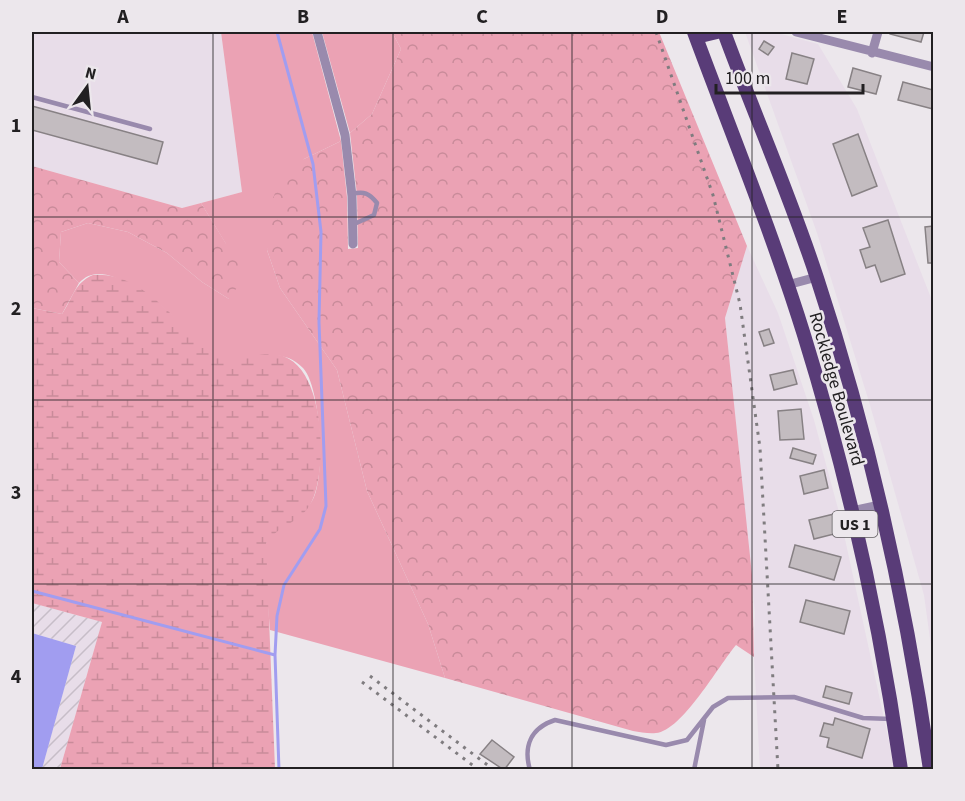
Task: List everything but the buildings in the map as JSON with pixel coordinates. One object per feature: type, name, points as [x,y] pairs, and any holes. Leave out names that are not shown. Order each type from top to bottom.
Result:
[{"type":"main road","points":[[695,34],[717,32]]},
{"type":"main road","name":"Rockledge Boulevard","points":[[724,32],[817,277],[855,404],[904,606],[930,770]]},
{"type":"main road","points":[[732,52],[736,32]]},
{"type":"main road","name":"Rockledge Boulevard","points":[[695,34],[808,347],[852,511],[885,664],[901,770]]},
{"type":"street","points":[[317,32],[345,135],[352,194],[353,243]]},
{"type":"street","points":[[796,32],[933,67]]},
{"type":"street","points":[[872,52],[878,32]]},
{"type":"street","points":[[787,285],[817,277]]},
{"type":"street","points":[[852,511],[880,505]]},
{"type":"lane","points":[[32,97],[150,129]]},
{"type":"lane","points":[[352,194],[360,192],[369,194],[377,203],[374,216],[352,225]]},
{"type":"lane","points":[[530,770],[526,748],[530,739],[544,724],[555,720],[666,745],[687,740],[719,701],[728,698],[794,697],[870,719],[893,719]]},
{"type":"lane","points":[[694,770],[704,717]]},
{"type":"shaded area","points":[[32,32],[221,32],[242,192],[182,208],[32,166]]},
{"type":"shaded area","points":[[745,32],[774,32],[818,44],[857,109],[933,303],[933,661],[924,595],[870,405],[817,233]]},
{"type":"shaded area","points":[[747,246],[778,313],[814,420],[840,516],[895,769],[760,769],[754,657],[755,613],[725,318]]},
{"type":"shaded area","points":[[32,603],[102,622],[60,769],[42,769],[76,646],[32,633]]},
{"type":"shaded area","points":[[32,633],[76,646],[42,769],[32,767]]},
{"type":"green space","points":[[221,32],[312,32],[341,141],[304,159],[267,250],[280,288],[337,370],[367,491],[428,624],[445,678],[270,630],[265,572],[266,543],[268,538],[301,513],[312,501],[319,474],[320,433],[317,413],[314,394],[303,368],[294,361],[275,355],[235,360],[216,356],[198,342],[163,307],[118,278],[97,274],[88,276],[79,283],[59,262],[61,232],[88,223],[128,232],[167,253],[202,282],[229,299],[226,244],[201,203],[242,192]]},
{"type":"green space","points":[[322,32],[392,32],[401,49],[372,114],[350,133]]},
{"type":"green space","points":[[392,32],[659,32],[747,246],[725,318],[752,575],[754,657],[736,645],[688,710],[666,729],[656,733],[633,731],[445,678],[428,624],[367,491],[337,370],[280,288],[267,250],[271,203],[282,176],[304,159],[341,141],[347,197],[348,249],[358,248],[357,195],[350,133],[372,114],[401,49]]},
{"type":"green space","points":[[32,166],[182,208],[201,203],[238,263],[238,286],[229,299],[202,282],[167,253],[128,232],[88,223],[61,232],[59,262],[79,283],[62,314],[32,308]]},
{"type":"green space","points":[[93,275],[110,276],[141,289],[155,299],[205,347],[224,358],[267,354],[278,355],[294,362],[305,376],[314,396],[321,442],[317,486],[308,508],[266,543],[275,769],[60,769],[102,622],[32,603],[32,308],[62,314],[78,287]]},
{"type":"waterway","points":[[277,32],[313,164],[321,232],[319,322],[326,506],[320,529],[284,585],[277,616],[275,655],[279,770]]},
{"type":"waterway","points":[[32,591],[275,655]]},
{"type":"railway","points":[[656,32],[713,195],[740,304],[760,448],[778,770]]},
{"type":"railway","points":[[370,676],[494,770]]},
{"type":"railway","points":[[362,682],[479,770]]}]
